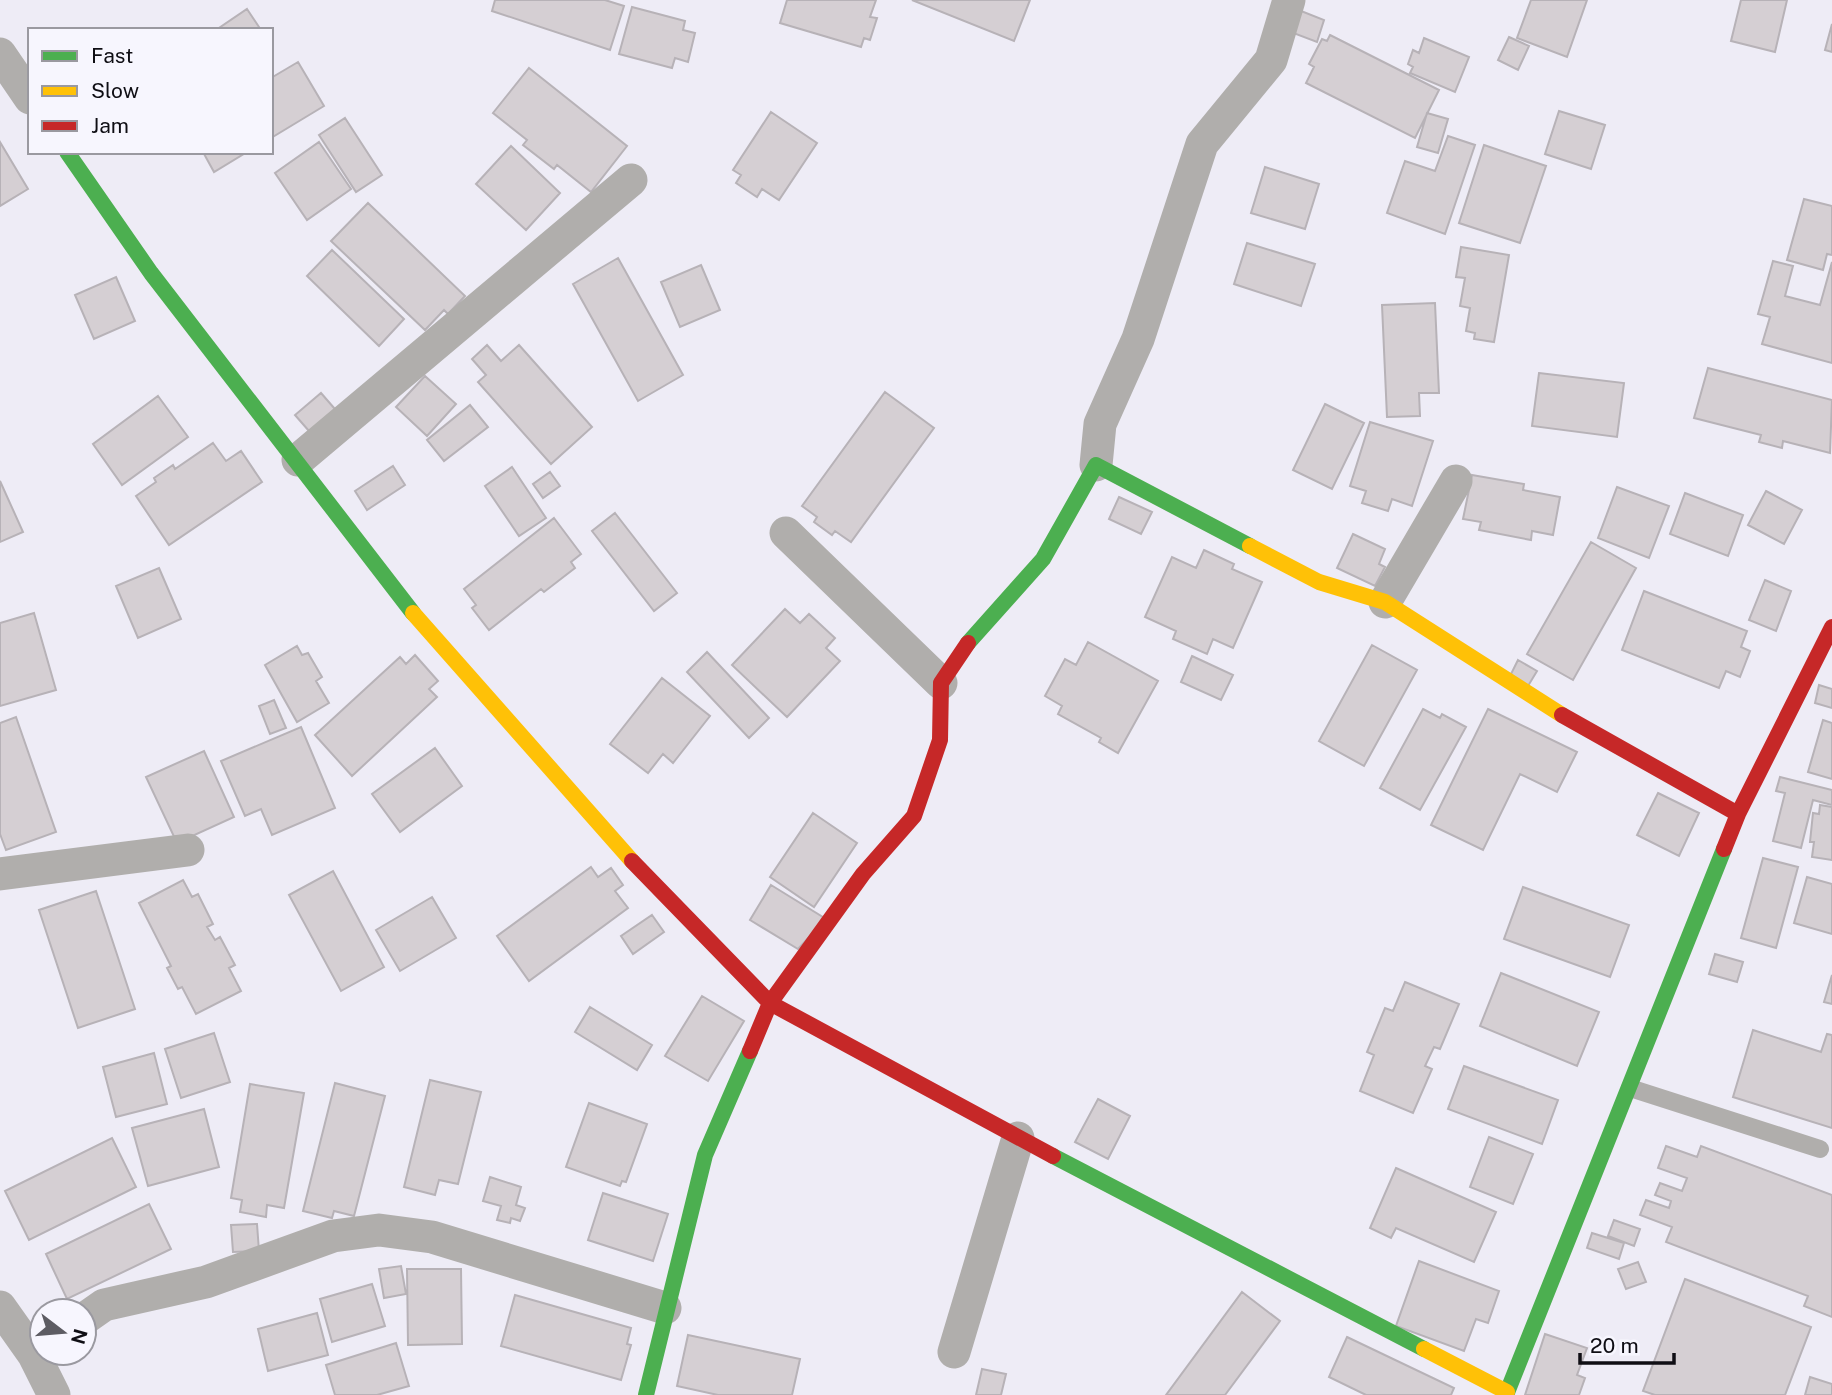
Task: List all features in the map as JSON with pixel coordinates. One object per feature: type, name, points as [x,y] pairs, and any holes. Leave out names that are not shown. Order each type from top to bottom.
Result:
[{"type":"street","points":[[646,1395],[664,1308],[705,1154],[770,1003],[863,874],[914,816],[940,740],[942,683],[965,647],[1043,559],[1096,465],[1100,424],[1138,339],[1202,144],[1271,60],[1289,0]]},
{"type":"street","points":[[0,54],[28,95]]},
{"type":"street","points":[[68,154],[151,273],[298,460],[428,633],[616,845],[770,1003],[1018,1138],[1506,1393],[1738,814],[1832,627]]},
{"type":"street","points":[[298,460],[631,180]]},
{"type":"street","points":[[1096,465],[1319,582],[1385,602],[1542,704],[1738,814]]},
{"type":"street","points":[[1385,602],[1456,481]]},
{"type":"street","points":[[786,533],[942,683]]},
{"type":"street","points":[[0,873],[188,850]]},
{"type":"street","points":[[954,1352],[1018,1138]]},
{"type":"street","points":[[98,1309],[104,1305],[206,1282],[333,1236],[379,1230],[432,1237],[664,1308]]},
{"type":"street","points":[[0,1307],[28,1340]]},
{"type":"street","points":[[44,1367],[54,1395]]},
{"type":"lane","points":[[1630,1088],[1820,1149]]},
{"type":"building","points":[[495,0],[605,0],[624,6],[610,50],[492,11]]},
{"type":"building","points":[[787,0],[876,0],[870,17],[877,18],[870,40],[864,38],[861,47],[780,23]]},
{"type":"building","points":[[912,0],[1030,0],[1014,41]]},
{"type":"building","points":[[1531,0],[1587,0],[1567,57],[1517,38]]},
{"type":"building","points":[[1741,0],[1787,0],[1775,52],[1731,41]]},
{"type":"building","points":[[632,7],[685,21],[683,30],[695,33],[688,62],[675,58],[672,68],[619,54]]},
{"type":"building","points":[[247,9],[260,28],[219,28]]},
{"type":"building","points":[[1296,9],[1324,20],[1317,42],[1288,31]]},
{"type":"building","points":[[1832,24],[1832,52],[1825,50]]},
{"type":"building","points":[[1330,35],[1439,90],[1415,138],[1306,83],[1314,67],[1309,64],[1322,39],[1327,41]]},
{"type":"building","points":[[1509,37],[1529,46],[1518,70],[1498,60]]},
{"type":"building","points":[[1424,38],[1469,57],[1455,92],[1410,73],[1413,67],[1408,64],[1413,50],[1419,53]]},
{"type":"building","points":[[298,62],[324,106],[273,137],[273,77]]},
{"type":"building","points":[[529,68],[627,146],[591,192],[557,165],[554,169],[523,145],[527,140],[493,113]]},
{"type":"building","points":[[1559,111],[1605,125],[1591,169],[1545,154]]},
{"type":"building","points":[[771,112],[817,143],[779,200],[762,189],[757,197],[736,183],[741,175],[733,170]]},
{"type":"building","points":[[1427,113],[1448,119],[1438,153],[1417,147]]},
{"type":"building","points":[[345,118],[382,175],[356,192],[319,135]]},
{"type":"building","points":[[1448,136],[1475,145],[1445,234],[1387,213],[1405,161],[1435,171]]},
{"type":"building","points":[[0,142],[28,189],[0,206]]},
{"type":"building","points":[[319,142],[351,189],[307,220],[275,173]]},
{"type":"building","points":[[1484,145],[1546,166],[1520,243],[1459,223]]},
{"type":"building","points":[[511,146],[560,193],[526,230],[476,184]]},
{"type":"building","points":[[204,154],[244,154],[214,172]]},
{"type":"building","points":[[1265,167],[1319,184],[1305,229],[1251,213]]},
{"type":"building","points":[[1804,199],[1832,206],[1832,255],[1827,254],[1823,270],[1787,260]]},
{"type":"building","points":[[368,203],[465,296],[448,314],[444,310],[425,330],[331,241]]},
{"type":"building","points":[[1247,243],[1315,264],[1301,306],[1234,284]]},
{"type":"building","points":[[1461,247],[1509,255],[1494,342],[1474,339],[1475,333],[1466,331],[1470,308],[1460,306],[1465,278],[1456,277]]},
{"type":"building","points":[[332,250],[404,319],[379,346],[307,276]]},
{"type":"building","points":[[618,258],[683,375],[638,401],[573,284]]},
{"type":"building","points":[[1773,261],[1793,266],[1785,296],[1820,305],[1832,262],[1832,363],[1762,344],[1770,317],[1758,314]]},
{"type":"building","points":[[701,265],[720,310],[680,327],[661,282]]},
{"type":"building","points":[[116,277],[135,321],[94,339],[75,295]]},
{"type":"building","points":[[1435,303],[1439,393],[1419,393],[1420,416],[1387,417],[1382,305]]},
{"type":"building","points":[[487,345],[501,361],[519,345],[592,427],[551,464],[478,382],[486,375],[472,359]]},
{"type":"building","points":[[1708,368],[1832,400],[1830,453],[1783,441],[1782,448],[1759,442],[1761,435],[1694,418]]},
{"type":"building","points":[[1539,373],[1624,383],[1617,437],[1532,426]]},
{"type":"building","points":[[425,376],[456,404],[427,436],[396,407]]},
{"type":"building","points":[[885,392],[934,428],[851,542],[835,531],[832,535],[814,522],[817,517],[802,506]]},
{"type":"building","points":[[321,393],[341,416],[316,439],[295,415]]},
{"type":"building","points":[[158,396],[188,437],[122,485],[93,444]]},
{"type":"building","points":[[1325,404],[1364,423],[1332,489],[1293,470]]},
{"type":"building","points":[[470,405],[488,427],[444,461],[427,440]]},
{"type":"building","points":[[1370,422],[1433,441],[1412,506],[1392,499],[1388,511],[1362,503],[1366,491],[1350,486]]},
{"type":"building","points":[[213,443],[226,461],[241,451],[262,482],[169,545],[136,496],[156,482],[154,478],[173,465],[175,469]]},
{"type":"building","points":[[393,466],[405,485],[367,510],[355,491]]},
{"type":"building","points":[[512,467],[546,518],[519,536],[485,486]]},
{"type":"building","points":[[550,472],[560,486],[543,498],[533,484]]},
{"type":"building","points":[[1472,475],[1524,484],[1523,490],[1560,497],[1553,535],[1532,531],[1531,540],[1479,530],[1481,522],[1463,519]]},
{"type":"building","points":[[0,481],[23,532],[0,542]]},
{"type":"building","points":[[1617,487],[1669,506],[1649,558],[1598,538]]},
{"type":"building","points":[[1766,491],[1802,510],[1784,544],[1748,525]]},
{"type":"building","points":[[1685,493],[1743,515],[1728,556],[1670,534]]},
{"type":"building","points":[[1119,497],[1152,512],[1141,534],[1109,519]]},
{"type":"building","points":[[615,513],[677,593],[654,611],[592,531]]},
{"type":"building","points":[[554,518],[581,554],[571,562],[575,568],[544,592],[541,589],[489,630],[472,608],[476,605],[464,589]]},
{"type":"building","points":[[1353,534],[1385,549],[1379,564],[1385,567],[1375,586],[1337,568]]},
{"type":"building","points":[[1591,542],[1636,568],[1573,680],[1527,654]]},
{"type":"building","points":[[1204,550],[1234,564],[1232,569],[1262,582],[1233,648],[1213,639],[1207,654],[1173,639],[1176,631],[1145,617],[1172,557],[1196,568]]},
{"type":"building","points":[[159,568],[181,619],[138,638],[116,586]]},
{"type":"building","points":[[1765,580],[1791,591],[1776,631],[1749,620]]},
{"type":"building","points":[[1644,591],[1747,631],[1741,647],[1750,651],[1740,677],[1726,671],[1719,688],[1622,650]]},
{"type":"building","points":[[785,609],[800,623],[809,614],[835,638],[826,648],[840,661],[787,717],[732,665]]},
{"type":"building","points":[[34,613],[56,690],[0,706],[0,623]]},
{"type":"building","points":[[1088,642],[1158,681],[1118,753],[1099,742],[1101,738],[1058,714],[1062,706],[1045,696],[1065,659],[1076,665]]},
{"type":"building","points":[[1372,645],[1417,670],[1364,766],[1319,741]]},
{"type":"building","points":[[297,646],[302,655],[308,653],[322,677],[316,681],[329,703],[297,722],[265,665]]},
{"type":"building","points":[[707,652],[769,718],[749,738],[687,672]]},
{"type":"building","points":[[415,655],[438,681],[429,689],[437,697],[352,776],[315,735],[400,657],[406,664]]},
{"type":"building","points":[[1192,656],[1233,675],[1221,700],[1181,682]]},
{"type":"building","points":[[1518,660],[1537,671],[1528,686],[1510,676]]},
{"type":"building","points":[[662,678],[710,716],[673,763],[663,754],[648,773],[610,744]]},
{"type":"building","points":[[1819,685],[1832,689],[1832,708],[1815,703]]},
{"type":"building","points":[[274,700],[286,728],[270,734],[259,706]]},
{"type":"building","points":[[1423,709],[1440,718],[1442,714],[1466,727],[1420,810],[1380,788]]},
{"type":"building","points":[[1488,709],[1577,752],[1557,792],[1520,774],[1483,850],[1431,825]]},
{"type":"building","points":[[16,717],[56,832],[6,850],[0,834],[0,723]]},
{"type":"building","points":[[1823,720],[1832,723],[1832,779],[1808,772]]},
{"type":"building","points":[[301,727],[335,808],[272,835],[261,809],[245,816],[221,761]]},
{"type":"building","points":[[435,748],[462,786],[400,832],[372,794]]},
{"type":"building","points":[[204,751],[234,817],[177,843],[146,777]]},
{"type":"building","points":[[1780,777],[1832,790],[1832,805],[1813,800],[1801,848],[1773,841],[1785,793],[1776,791]]},
{"type":"building","points":[[1658,793],[1699,813],[1679,856],[1637,835]]},
{"type":"building","points":[[1820,805],[1832,807],[1832,860],[1812,857],[1814,842],[1810,842],[1813,813],[1819,814]]},
{"type":"building","points":[[813,813],[857,843],[814,907],[770,877]]},
{"type":"building","points":[[1763,858],[1798,867],[1776,948],[1741,938]]},
{"type":"building","points":[[591,867],[598,877],[611,868],[623,885],[615,891],[628,908],[529,981],[497,936]]},
{"type":"building","points":[[333,871],[384,967],[341,991],[289,895]]},
{"type":"building","points":[[1807,877],[1832,884],[1832,934],[1794,923]]},
{"type":"building","points":[[183,880],[192,897],[198,894],[213,924],[207,927],[215,940],[220,937],[235,965],[229,968],[241,991],[196,1014],[182,987],[178,989],[167,968],[171,966],[139,903]]},
{"type":"building","points":[[771,885],[826,919],[798,949],[750,920]]},
{"type":"building","points":[[1523,887],[1629,925],[1610,977],[1504,939]]},
{"type":"building","points":[[96,891],[135,1009],[78,1028],[39,910]]},
{"type":"building","points":[[432,897],[456,938],[400,971],[376,930]]},
{"type":"building","points":[[652,915],[664,932],[633,954],[621,936]]},
{"type":"building","points":[[1715,954],[1743,962],[1737,982],[1709,974]]},
{"type":"building","points":[[1501,973],[1599,1012],[1577,1066],[1480,1026]]},
{"type":"building","points":[[1832,975],[1832,1004],[1824,1002]]},
{"type":"building","points":[[1405,982],[1459,1004],[1440,1049],[1434,1047],[1425,1066],[1432,1069],[1413,1113],[1360,1091],[1374,1055],[1367,1052],[1385,1008],[1393,1011]]},
{"type":"building","points":[[702,996],[744,1021],[708,1081],[665,1056]]},
{"type":"building","points":[[590,1007],[652,1045],[637,1070],[575,1032]]},
{"type":"building","points":[[1753,1030],[1821,1052],[1827,1034],[1832,1035],[1832,1128],[1733,1097]]},
{"type":"building","points":[[214,1033],[230,1082],[181,1098],[165,1049]]},
{"type":"building","points":[[154,1053],[167,1104],[116,1117],[103,1067]]},
{"type":"building","points":[[1464,1066],[1558,1100],[1542,1144],[1448,1109]]},
{"type":"building","points":[[430,1080],[481,1092],[458,1184],[439,1180],[435,1195],[404,1187]]},
{"type":"building","points":[[335,1083],[385,1096],[354,1216],[334,1211],[332,1218],[303,1211]]},
{"type":"building","points":[[250,1084],[304,1093],[284,1208],[267,1205],[266,1217],[240,1212],[242,1200],[231,1198]]},
{"type":"building","points":[[1098,1099],[1130,1116],[1108,1159],[1075,1142]]},
{"type":"building","points":[[589,1103],[647,1124],[626,1182],[622,1181],[620,1186],[566,1167]]},
{"type":"building","points":[[204,1109],[219,1167],[148,1186],[132,1128]]},
{"type":"building","points":[[1489,1137],[1533,1154],[1513,1204],[1470,1187]]},
{"type":"building","points":[[112,1138],[136,1187],[29,1240],[5,1191]]},
{"type":"building","points":[[1666,1146],[1697,1157],[1701,1146],[1832,1195],[1832,1317],[1804,1306],[1808,1296],[1666,1242],[1672,1227],[1640,1215],[1646,1200],[1669,1208],[1671,1201],[1655,1195],[1660,1183],[1682,1191],[1687,1178],[1658,1168]]},
{"type":"building","points":[[1396,1168],[1496,1212],[1474,1262],[1396,1228],[1391,1238],[1370,1228]]},
{"type":"building","points":[[490,1177],[521,1187],[516,1205],[525,1208],[520,1221],[511,1218],[510,1223],[497,1220],[501,1206],[483,1201]]},
{"type":"building","points":[[603,1193],[668,1214],[653,1261],[588,1240]]},
{"type":"building","points":[[149,1204],[171,1249],[71,1297],[66,1297],[46,1254]]},
{"type":"building","points":[[1614,1220],[1640,1229],[1634,1246],[1608,1236]]},
{"type":"building","points":[[257,1224],[259,1251],[233,1252],[231,1225]]},
{"type":"building","points":[[1592,1233],[1624,1243],[1619,1259],[1587,1248]]},
{"type":"building","points":[[1419,1261],[1499,1291],[1488,1323],[1476,1319],[1464,1351],[1396,1326]]},
{"type":"building","points":[[1638,1262],[1646,1282],[1626,1289],[1618,1269]]},
{"type":"building","points":[[401,1266],[406,1294],[384,1298],[379,1269]]},
{"type":"building","points":[[407,1269],[461,1269],[462,1344],[408,1345]]},
{"type":"building","points":[[1685,1279],[1811,1327],[1785,1395],[1655,1395],[1643,1391]]},
{"type":"building","points":[[372,1284],[385,1326],[332,1342],[320,1299]]},
{"type":"building","points":[[1242,1292],[1280,1321],[1225,1395],[1166,1395]]},
{"type":"building","points":[[515,1295],[631,1328],[627,1344],[631,1345],[621,1380],[501,1346]]},
{"type":"building","points":[[317,1313],[328,1355],[268,1371],[258,1329]]},
{"type":"building","points":[[1545,1334],[1587,1348],[1577,1375],[1585,1378],[1579,1395],[1525,1395]]},
{"type":"building","points":[[688,1335],[800,1359],[792,1395],[718,1395],[677,1386]]},
{"type":"building","points":[[1347,1337],[1454,1388],[1451,1395],[1366,1395],[1329,1377]]},
{"type":"building","points":[[396,1343],[409,1386],[377,1395],[335,1395],[326,1365]]},
{"type":"building","points":[[982,1369],[1006,1374],[1001,1395],[976,1395]]},
{"type":"building","points":[[1810,1377],[1832,1384],[1832,1395],[1805,1395]]},
{"type":"traffic: fast","points":[[68,154],[151,273],[413,613]]},
{"type":"traffic: fast","points":[[968,643],[1043,559],[1096,465],[1250,546]]},
{"type":"traffic: fast","points":[[1506,1395],[1724,849]]},
{"type":"traffic: fast","points":[[646,1395],[705,1155],[750,1051]]},
{"type":"traffic: fast","points":[[1053,1156],[1424,1349]]},
{"type":"traffic: slow","points":[[1250,546],[1319,582],[1385,602],[1562,715]]},
{"type":"traffic: slow","points":[[413,613],[632,861]]},
{"type":"traffic: slow","points":[[1424,1349],[1507,1392]]},
{"type":"traffic: jam","points":[[1724,849],[1738,814],[1832,627]]},
{"type":"traffic: jam","points":[[750,1051],[770,1003],[863,874],[914,816],[940,740],[941,683],[968,643]]},
{"type":"traffic: jam","points":[[1562,715],[1738,814]]},
{"type":"traffic: jam","points":[[632,861],[770,1003],[1053,1156]]}]
